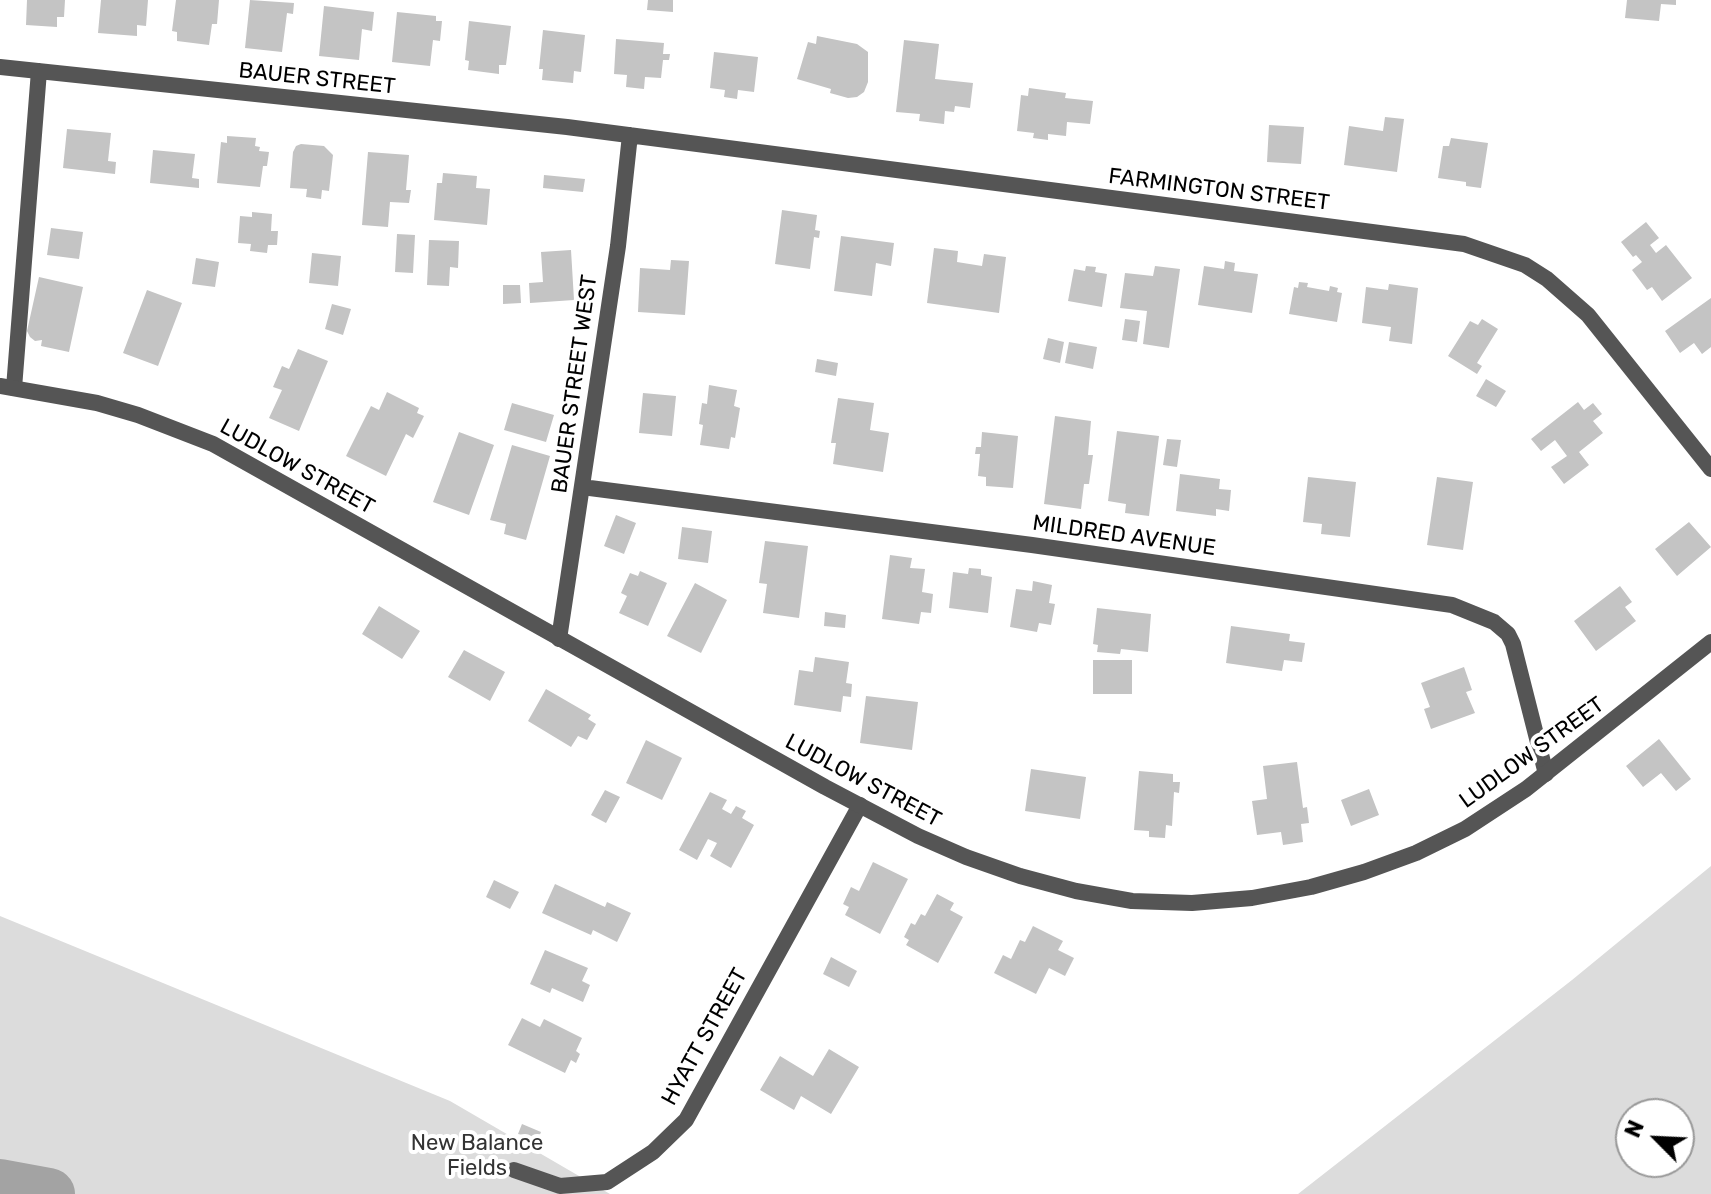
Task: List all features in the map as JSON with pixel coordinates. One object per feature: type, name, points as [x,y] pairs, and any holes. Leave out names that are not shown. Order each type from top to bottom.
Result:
[{"type":"street","name":"BAUER STREET","points":[[0,67],[630,135]]},
{"type":"street","points":[[7,387],[39,71]]},
{"type":"street","name":"FARMINGTON STREET","points":[[630,135],[1464,244],[1525,265],[1547,279],[1588,315],[1711,469]]},
{"type":"street","name":"BAUER STREET WEST","points":[[559,639],[618,246],[630,135]]},
{"type":"street","name":"LUDLOW STREET","points":[[7,387],[97,403],[213,444],[860,805],[966,857],[1076,891],[1132,901],[1192,903],[1252,898],[1311,887],[1416,853],[1465,829],[1546,774],[1711,642]]},
{"type":"street","name":"MILDRED AVENUE","points":[[582,487],[1032,545],[1452,605],[1494,622],[1508,634],[1546,774]]},
{"type":"street","name":"HYATT STREET","points":[[514,1170],[560,1186],[607,1182],[653,1152],[686,1120],[860,805]]},
{"type":"green space","points":[[1711,866],[1711,1194],[1298,1194],[1572,980]]},
{"type":"green space","name":"New Balance Fields","points":[[0,916],[450,1101],[610,1194],[0,1194]]},
{"type":"building","points":[[27,0],[65,0],[64,17],[57,17],[57,27],[26,25]]},
{"type":"building","points":[[101,0],[148,0],[146,26],[137,25],[137,36],[98,33]]},
{"type":"building","points":[[176,0],[219,0],[217,24],[212,24],[209,45],[177,41],[177,32],[172,31]]},
{"type":"building","points":[[250,0],[294,3],[293,14],[287,13],[282,52],[245,48]]},
{"type":"building","points":[[648,0],[673,0],[673,12],[647,10]]},
{"type":"building","points":[[1627,0],[1676,0],[1676,5],[1661,4],[1659,21],[1625,18]]},
{"type":"building","points":[[324,6],[374,12],[372,31],[362,29],[359,60],[319,56]]},
{"type":"building","points":[[397,12],[436,16],[436,21],[442,21],[440,41],[433,40],[430,66],[392,62]]},
{"type":"building","points":[[469,21],[511,26],[506,65],[499,65],[499,74],[468,70],[469,61],[465,60]]},
{"type":"building","points":[[543,30],[585,35],[581,72],[574,71],[573,83],[542,80],[543,69],[539,69]]},
{"type":"building","points":[[817,36],[857,44],[868,52],[868,82],[864,92],[848,98],[830,93],[831,89],[797,79],[808,42],[816,44]]},
{"type":"building","points":[[616,39],[664,43],[663,54],[670,54],[669,60],[663,60],[661,78],[645,77],[644,89],[626,87],[627,75],[614,74]]},
{"type":"building","points":[[904,40],[939,44],[935,79],[973,83],[970,108],[955,106],[954,112],[945,111],[944,124],[919,121],[920,114],[896,112]]},
{"type":"building","points":[[714,52],[758,57],[754,92],[738,90],[737,99],[724,97],[725,90],[710,88]]},
{"type":"building","points":[[1029,88],[1066,93],[1065,98],[1093,101],[1090,124],[1067,122],[1066,136],[1048,134],[1048,140],[1033,138],[1034,133],[1017,131],[1021,95],[1028,96]]},
{"type":"building","points":[[1385,117],[1404,119],[1397,172],[1344,165],[1349,126],[1383,131]]},
{"type":"building","points":[[1269,125],[1304,127],[1301,164],[1267,162]]},
{"type":"building","points":[[67,129],[111,133],[108,161],[116,162],[115,174],[63,168]]},
{"type":"building","points":[[227,136],[256,138],[255,146],[260,147],[259,151],[269,152],[260,187],[217,183],[221,142],[227,143]]},
{"type":"building","points":[[1451,138],[1488,143],[1481,188],[1466,186],[1466,182],[1438,178],[1443,146],[1449,146]]},
{"type":"building","points":[[301,144],[324,146],[333,155],[329,191],[322,190],[321,199],[306,197],[307,189],[290,188],[293,152]]},
{"type":"building","points":[[153,150],[195,154],[192,178],[199,179],[199,188],[150,183]]},
{"type":"building","points":[[368,152],[409,155],[406,190],[411,190],[409,203],[390,202],[388,227],[362,225]]},
{"type":"building","points":[[443,173],[477,176],[476,188],[490,189],[487,225],[434,220],[437,183],[442,183]]},
{"type":"building","points":[[544,175],[585,179],[583,192],[543,188]]},
{"type":"building","points":[[782,210],[817,215],[815,230],[820,231],[819,238],[814,237],[810,269],[775,264]]},
{"type":"building","points":[[252,212],[272,214],[271,231],[278,231],[277,245],[268,245],[267,253],[250,251],[251,244],[238,243],[240,216],[252,217]]},
{"type":"building","points":[[1646,222],[1659,238],[1650,245],[1656,253],[1666,245],[1692,278],[1662,301],[1652,287],[1647,290],[1632,270],[1642,262],[1636,255],[1633,257],[1621,242]]},
{"type":"building","points":[[51,228],[83,232],[79,259],[47,255]]},
{"type":"building","points":[[397,234],[415,235],[413,273],[395,272]]},
{"type":"building","points":[[841,236],[894,243],[891,266],[876,263],[872,296],[834,291]]},
{"type":"building","points":[[429,240],[459,241],[458,268],[450,267],[449,286],[427,285]]},
{"type":"building","points":[[934,248],[958,251],[957,262],[982,266],[984,254],[1006,257],[999,313],[927,303]]},
{"type":"building","points":[[571,250],[574,300],[530,303],[529,283],[543,282],[541,252]]},
{"type":"building","points":[[312,253],[341,256],[338,286],[309,283]]},
{"type":"building","points":[[196,258],[219,262],[215,287],[192,284]]},
{"type":"building","points":[[671,260],[689,261],[685,315],[638,312],[640,268],[670,270]]},
{"type":"building","points":[[1225,261],[1235,263],[1234,271],[1258,274],[1252,313],[1198,305],[1204,266],[1224,269]]},
{"type":"building","points":[[1086,266],[1096,267],[1095,272],[1107,274],[1102,307],[1068,301],[1074,269],[1085,271]]},
{"type":"building","points":[[1155,266],[1180,269],[1169,348],[1143,344],[1147,311],[1120,308],[1125,273],[1153,276]]},
{"type":"building","points":[[39,277],[83,287],[69,352],[41,346],[42,340],[35,341],[27,331]]},
{"type":"building","points":[[1299,282],[1308,283],[1307,287],[1329,291],[1330,286],[1338,288],[1337,292],[1342,293],[1337,322],[1289,314],[1294,287],[1298,288]]},
{"type":"building","points":[[1389,284],[1418,288],[1412,344],[1389,341],[1391,327],[1362,323],[1366,287],[1388,290]]},
{"type":"building","points":[[503,285],[520,285],[521,303],[503,304]]},
{"type":"building","points":[[147,290],[182,303],[158,366],[123,353]]},
{"type":"building","points":[[1711,298],[1711,347],[1702,354],[1694,343],[1680,353],[1665,331]]},
{"type":"building","points":[[332,304],[351,309],[343,335],[325,329]]},
{"type":"building","points":[[1125,319],[1140,321],[1137,342],[1122,340]]},
{"type":"building","points":[[1482,319],[1498,329],[1477,363],[1482,366],[1477,374],[1448,356],[1470,321],[1478,325]]},
{"type":"building","points":[[1048,338],[1064,342],[1060,363],[1043,359]]},
{"type":"building","points":[[1069,342],[1097,347],[1093,369],[1065,363]]},
{"type":"building","points":[[298,349],[328,361],[299,431],[269,418],[282,390],[273,387],[282,366],[289,369]]},
{"type":"building","points":[[817,359],[838,363],[836,376],[815,372]]},
{"type":"building","points":[[1486,379],[1506,391],[1496,407],[1476,396]]},
{"type":"building","points":[[709,385],[737,390],[734,406],[740,408],[735,438],[731,437],[729,449],[700,445],[702,403],[707,404]]},
{"type":"building","points":[[387,392],[419,408],[417,413],[424,416],[413,438],[406,434],[386,476],[346,456],[371,406],[379,410]]},
{"type":"building","points":[[643,393],[676,396],[672,436],[639,433]]},
{"type":"building","points":[[838,398],[874,403],[870,430],[889,433],[883,472],[833,464],[836,443],[831,443]]},
{"type":"building","points":[[1578,402],[1584,410],[1593,403],[1602,414],[1593,421],[1603,433],[1579,452],[1589,465],[1564,484],[1551,467],[1567,456],[1555,440],[1541,451],[1531,439]]},
{"type":"building","points":[[512,403],[554,415],[546,442],[504,430]]},
{"type":"building","points":[[1055,416],[1091,421],[1088,455],[1093,455],[1089,484],[1084,484],[1081,509],[1044,504]]},
{"type":"building","points":[[1117,431],[1159,436],[1149,516],[1125,513],[1126,504],[1108,501]]},
{"type":"building","points":[[459,432],[494,445],[469,515],[433,502]]},
{"type":"building","points":[[982,432],[1018,436],[1013,488],[986,486],[986,477],[978,476],[980,454],[975,454],[976,447],[981,447]]},
{"type":"building","points":[[1167,439],[1181,440],[1177,467],[1163,465]]},
{"type":"building","points":[[512,445],[550,456],[526,540],[504,534],[506,524],[490,520]]},
{"type":"building","points":[[1180,474],[1220,479],[1219,489],[1231,490],[1229,511],[1216,509],[1216,516],[1176,511]]},
{"type":"building","points":[[1308,477],[1356,482],[1350,537],[1321,534],[1322,524],[1303,522]]},
{"type":"building","points":[[1437,477],[1473,482],[1463,550],[1427,545]]},
{"type":"building","points":[[616,515],[636,523],[624,554],[604,546]]},
{"type":"building","points":[[1689,522],[1711,547],[1677,576],[1655,549]]},
{"type":"building","points":[[682,527],[712,531],[708,563],[678,559]]},
{"type":"building","points":[[765,541],[808,546],[799,618],[763,613],[767,584],[759,583]]},
{"type":"building","points":[[890,555],[912,558],[910,568],[925,569],[922,592],[933,594],[931,613],[921,612],[919,624],[882,619]]},
{"type":"building","points":[[969,568],[981,569],[981,575],[992,577],[988,613],[949,608],[953,572],[968,574]]},
{"type":"building","points":[[640,571],[667,583],[648,626],[619,613],[627,596],[621,593],[630,573],[638,576]]},
{"type":"building","points":[[1033,581],[1052,585],[1049,603],[1055,604],[1051,625],[1039,623],[1037,632],[1010,627],[1016,589],[1032,591]]},
{"type":"building","points":[[695,583],[727,600],[701,653],[667,636]]},
{"type":"building","points":[[1620,586],[1632,602],[1625,607],[1636,621],[1596,651],[1574,621]]},
{"type":"building","points":[[379,606],[420,631],[402,659],[362,634]]},
{"type":"building","points":[[1097,608],[1151,614],[1148,652],[1121,649],[1120,654],[1097,652],[1098,645],[1093,644]]},
{"type":"building","points":[[825,612],[846,615],[845,628],[824,626]]},
{"type":"building","points":[[1231,626],[1290,634],[1289,641],[1305,643],[1302,662],[1284,660],[1282,671],[1226,663]]},
{"type":"building","points":[[464,650],[505,672],[490,701],[448,677]]},
{"type":"building","points":[[815,657],[849,662],[846,683],[852,684],[851,697],[843,696],[841,712],[794,705],[799,670],[813,672]]},
{"type":"building","points":[[1093,660],[1132,660],[1132,694],[1093,694]]},
{"type":"building","points":[[1464,667],[1472,690],[1466,692],[1475,713],[1431,729],[1424,709],[1430,707],[1421,683]]},
{"type":"building","points":[[546,689],[591,715],[588,719],[596,724],[587,740],[578,736],[571,747],[528,721]]},
{"type":"building","points":[[866,696],[918,702],[912,750],[860,743]]},
{"type":"building","points":[[1659,739],[1691,779],[1676,791],[1661,773],[1643,787],[1626,766]]},
{"type":"building","points":[[646,740],[682,758],[662,800],[626,783]]},
{"type":"building","points":[[1297,762],[1303,808],[1307,807],[1309,823],[1301,824],[1303,842],[1283,845],[1281,832],[1257,835],[1252,801],[1267,799],[1263,766]]},
{"type":"building","points":[[1031,769],[1086,777],[1080,819],[1025,811]]},
{"type":"building","points":[[1139,771],[1173,774],[1173,782],[1180,782],[1179,793],[1174,792],[1172,826],[1166,825],[1165,838],[1149,837],[1149,831],[1134,830]]},
{"type":"building","points":[[1369,789],[1379,815],[1351,826],[1341,800]]},
{"type":"building","points":[[605,790],[620,797],[606,823],[591,815]]},
{"type":"building","points":[[710,792],[727,800],[722,809],[731,814],[736,806],[746,811],[742,818],[754,825],[731,868],[710,856],[717,843],[708,839],[697,860],[679,850]]},
{"type":"building","points":[[873,862],[908,879],[880,934],[845,915],[849,907],[843,904],[851,887],[859,891]]},
{"type":"building","points":[[494,880],[519,892],[510,909],[486,897]]},
{"type":"building","points":[[555,884],[605,907],[607,902],[631,913],[617,942],[593,930],[591,935],[542,913]]},
{"type":"building","points":[[937,894],[954,903],[950,910],[963,917],[938,963],[906,945],[909,940],[904,937],[911,923],[915,925],[921,914],[925,916]]},
{"type":"building","points":[[1033,926],[1063,941],[1058,950],[1074,958],[1065,976],[1049,968],[1036,994],[994,973],[1003,955],[1011,959],[1020,940],[1025,942]]},
{"type":"building","points":[[545,950],[588,968],[582,981],[590,985],[583,1002],[552,988],[550,993],[530,984]]},
{"type":"building","points":[[831,957],[857,971],[849,987],[823,974]]},
{"type":"building","points":[[522,1018],[540,1027],[544,1019],[582,1038],[576,1051],[580,1054],[576,1063],[571,1060],[565,1073],[508,1045]]},
{"type":"building","points":[[829,1049],[859,1067],[831,1114],[801,1096],[794,1110],[760,1090],[780,1056],[813,1076]]},
{"type":"building","points":[[522,1124],[541,1132],[536,1145],[522,1140],[523,1135],[518,1134]]},
{"type":"waterway","points":[[0,1185],[49,1194]]}]
